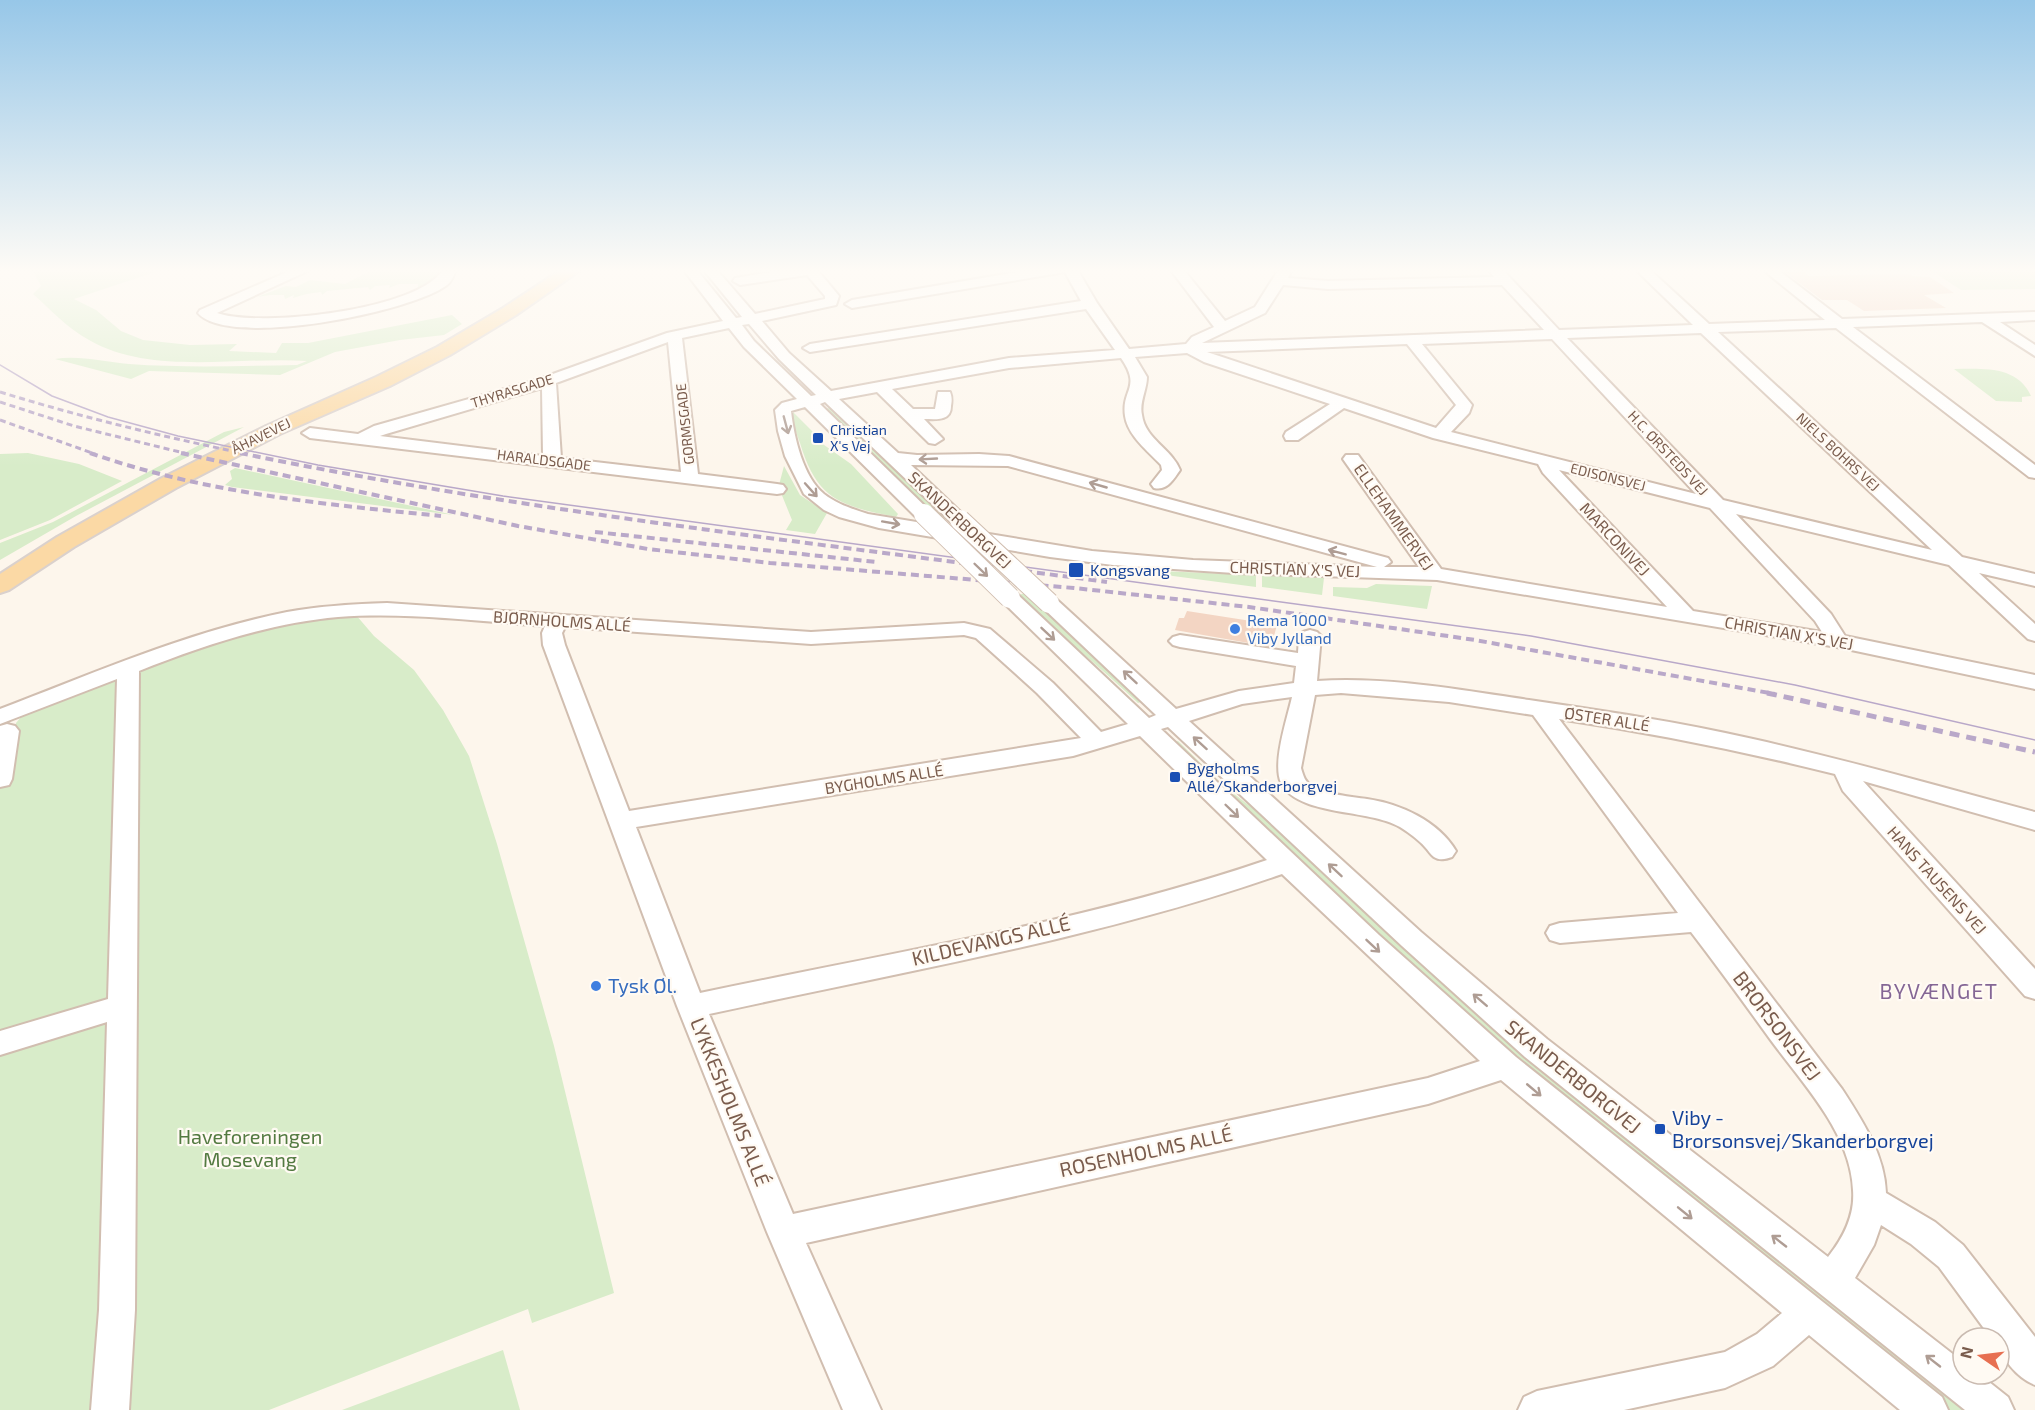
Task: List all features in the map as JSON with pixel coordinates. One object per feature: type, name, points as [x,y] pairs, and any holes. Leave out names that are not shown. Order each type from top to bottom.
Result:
[{"type":"main road","name":"ÅHAVEVEJ","points":[[4,577],[207,463],[292,421],[397,375],[471,335]]},
{"type":"street","name":"THYRASGADE","points":[[362,438],[380,429],[545,382],[678,335]]},
{"type":"street","name":"SKANDERBORGVEJ","points":[[742,335],[807,402],[1010,598],[1158,722],[1464,987],[1606,1105],[1995,1410]]},
{"type":"street","name":"SKANDERBORGVEJ","points":[[766,335],[827,397],[1049,603],[1287,863],[1440,1007],[1505,1066],[1929,1410]]},
{"type":"street","points":[[810,348],[894,335]]},
{"type":"street","points":[[1110,335],[1140,378],[1132,410],[1134,421],[1169,464],[1171,470],[1160,484]]},
{"type":"street","points":[[1190,348],[1197,340],[1209,335]]},
{"type":"street","points":[[807,402],[880,386],[1009,363],[1190,348],[1537,335]]},
{"type":"street","name":"H.C. ØRSTEDS VEJ","points":[[1557,335],[1824,618],[1837,641]]},
{"type":"street","name":"NIELS BOHRS VEJ","points":[[1711,335],[2035,635]]},
{"type":"street","points":[[1854,335],[2035,473]]},
{"type":"street","points":[[2009,335],[2035,352]]},
{"type":"street","name":"GORMSGADE","points":[[672,336],[675,339],[689,462],[690,473],[687,477]]},
{"type":"street","points":[[1411,340],[1464,405],[1463,410],[1439,434]]},
{"type":"street","name":"EDISONSVEJ","points":[[1190,348],[1209,359],[1439,434],[1716,504],[2035,580]]},
{"type":"street","points":[[545,382],[550,386],[552,458],[550,461]]},
{"type":"street","points":[[880,386],[935,439]]},
{"type":"street","points":[[907,414],[941,414],[944,395]]},
{"type":"street","name":"CHRISTIAN X'S VEJ","points":[[807,402],[788,406],[782,412],[797,467],[804,483],[817,497],[835,508],[879,521],[1112,559],[1199,566],[1435,575]]},
{"type":"street","points":[[1292,436],[1343,402]]},
{"type":"street","name":"HARALDSGADE","points":[[310,433],[777,489]]},
{"type":"street","name":"CHRISTIAN X'S VEJ","points":[[890,456],[908,460],[981,457],[1009,461],[1338,552],[1435,575],[1837,641],[2035,682]]},
{"type":"street","name":"ELLEHAMMERVEJ","points":[[1352,459],[1435,575]]},
{"type":"street","name":"MARCONIVEJ","points":[[1545,461],[1549,469],[1686,615]]},
{"type":"street","name":"BJØRNHOLMS ALLÉ","points":[[3,724],[128,669],[243,629],[310,614],[387,609],[811,638],[973,630],[993,639],[1097,741]]},
{"type":"street","name":"LYKKESHOLMS ALLÉ","points":[[557,621],[552,633],[554,645],[691,1006],[784,1232],[862,1410]]},
{"type":"street","points":[[1310,636],[1305,688],[1290,768],[1293,782],[1304,793],[1349,805],[1371,808],[1408,820],[1433,839],[1443,851]]},
{"type":"street","points":[[1180,641],[1307,661]]},
{"type":"street","points":[[111,1410],[117,1310],[128,669]]},
{"type":"street","name":"ØSTER ALLÉ","points":[[1158,722],[1239,698],[1305,688],[1374,687],[1449,695],[1647,725],[1753,746],[2035,821]]},
{"type":"street","name":"BRORSONSVEJ","points":[[1540,709],[1831,1098],[1851,1128],[1865,1159],[1871,1203],[1860,1242],[1831,1282]]},
{"type":"street","name":"BYGHOLMS ALLÉ","points":[[621,821],[1073,748],[1158,722]]},
{"type":"street","points":[[0,779],[3,724]]},
{"type":"street","name":"HANS TAUSENS VEJ","points":[[1846,769],[1846,777],[1852,785],[2035,988]]},
{"type":"street","name":"KILDEVANGS ALLÉ","points":[[691,1006],[1013,938],[1205,891],[1287,863]]},
{"type":"street","points":[[1560,933],[1698,921]]},
{"type":"street","points":[[0,1043],[122,1006]]},
{"type":"street","name":"ROSENHOLMS ALLÉ","points":[[784,1232],[1428,1091],[1505,1066]]},
{"type":"street","points":[[1871,1203],[1902,1219],[1936,1241],[1951,1256],[2035,1367]]},
{"type":"street","points":[[1537,1410],[1725,1370],[1752,1360],[1777,1342],[1807,1313]]},
{"type":"green space","points":[[81,335],[130,335],[143,340],[190,345],[237,344],[229,351],[276,353],[282,343],[308,343],[350,335],[444,335],[335,352],[280,375],[149,371],[131,379],[55,359],[82,358],[129,364],[192,366],[297,365],[307,361],[167,361],[140,358],[113,351]]},
{"type":"green space","points":[[1954,369],[1987,369],[2008,374],[2025,386],[2031,396],[2022,397],[2022,402],[1996,401]]},
{"type":"green space","points":[[830,408],[948,519],[938,520],[824,409]]},
{"type":"green space","points":[[793,412],[817,436],[817,440],[851,464],[898,514],[896,517],[846,504],[823,489],[807,462],[795,428]]},
{"type":"green space","points":[[244,427],[76,516],[0,560],[0,543],[53,522],[224,432]]},
{"type":"green space","points":[[28,453],[79,464],[122,481],[50,520],[0,540],[0,454]]},
{"type":"green space","points":[[784,466],[800,495],[827,513],[815,534],[786,530],[792,520],[781,493],[784,486],[779,485]]},
{"type":"green space","points":[[235,468],[454,515],[225,485],[232,479],[230,471]]},
{"type":"green space","points":[[1159,571],[1256,575],[1256,587],[1158,574]]},
{"type":"green space","points":[[1262,574],[1324,578],[1322,595],[1262,587]]},
{"type":"green space","points":[[1376,584],[1432,586],[1427,609],[1333,596],[1333,587],[1367,588]]},
{"type":"green space","points":[[1028,592],[1143,701],[1138,703],[1019,595]]},
{"type":"green space","name":"Haveforeningen Mosevang","points":[[356,615],[374,636],[414,670],[443,710],[469,756],[497,844],[554,1046],[614,1293],[532,1323],[528,1309],[269,1410],[0,1410],[0,756],[11,753],[16,723],[21,717],[215,643],[302,620]]},
{"type":"green space","points":[[1178,741],[1224,786],[1282,831],[1975,1410],[1949,1410],[1655,1176],[1446,1001],[1172,743]]},
{"type":"green space","points":[[503,1350],[520,1410],[342,1410]]},
{"type":"building","name":"Rema 1000 Viby Jylland","points":[[1187,611],[1277,625],[1271,647],[1175,630],[1179,618],[1184,618]]},
{"type":"tram line","points":[[0,365],[52,396],[108,417],[178,436],[318,465],[503,496],[1531,636],[1795,685],[2035,740]]},
{"type":"railway","points":[[0,392],[123,426],[247,454]]},
{"type":"railway","points":[[0,402],[74,426],[188,454]]},
{"type":"railway","points":[[0,420],[95,454]]},
{"type":"railway","points":[[90,453],[176,478],[264,495],[441,516]]},
{"type":"railway","points":[[181,453],[518,526],[648,549],[770,563],[1074,588],[1249,607],[1475,640],[1775,694]]},
{"type":"railway","points":[[240,453],[455,493],[781,540],[1107,582]]},
{"type":"railway","points":[[595,532],[876,562]]},
{"type":"railway","points":[[1767,693],[2035,752]]},
{"type":"place","name":"Christian X's Vej","points":[[818,438]]},
{"type":"place","name":"Kongsvang","points":[[1076,570]]},
{"type":"place","name":"Rema 1000 Viby Jylland","points":[[1235,629]]},
{"type":"place","name":"Bygholms Allé/Skanderborgvej","points":[[1175,777]]},
{"type":"place","name":"Tysk Øl.","points":[[596,986]]},
{"type":"place","name":"Viby - Brorsonsvej/Skanderborgvej","points":[[1660,1129]]},
{"type":"district","name":"BYVÆNGET","points":[[1939,992]]}]
